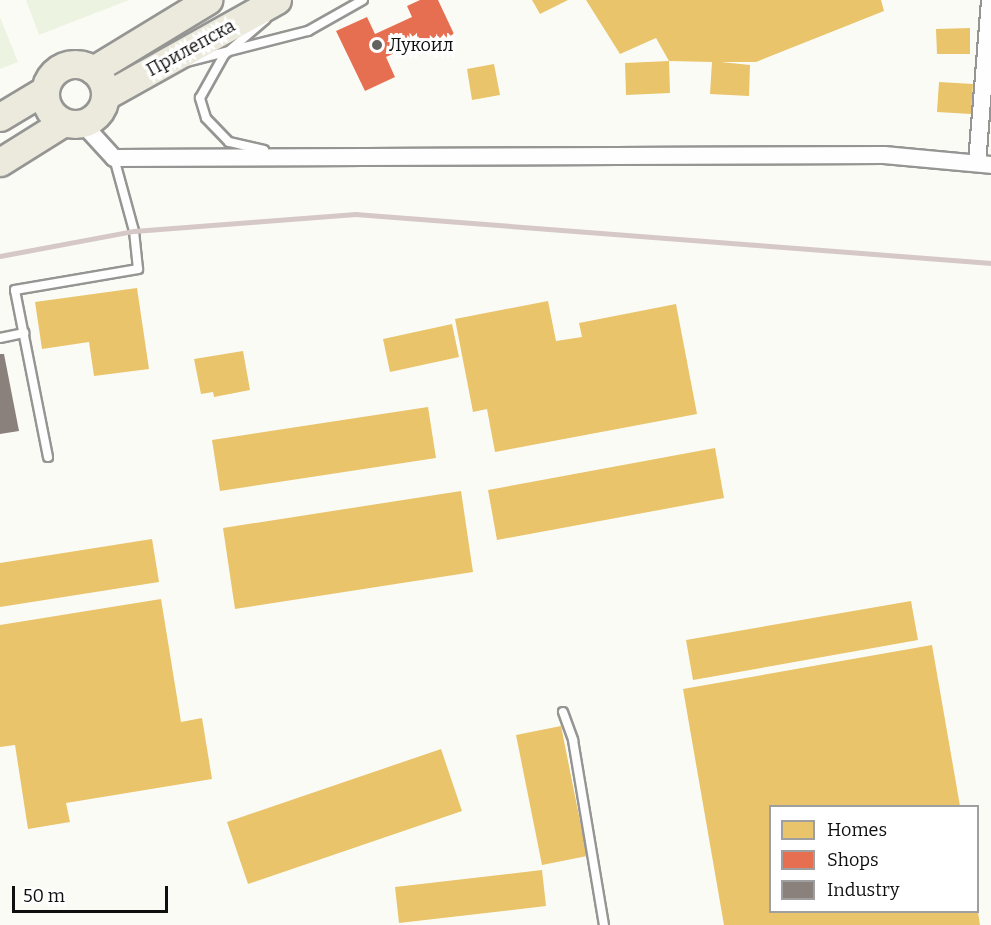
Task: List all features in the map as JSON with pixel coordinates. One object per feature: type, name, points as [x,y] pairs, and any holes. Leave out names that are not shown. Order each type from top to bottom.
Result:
[{"type":"main road","name":"Прилепска","points":[[93,70],[208,0]]},
{"type":"main road","name":"Прилепска","points":[[105,96],[277,0]]},
{"type":"main road","points":[[0,162],[73,123],[98,113],[105,96],[104,86],[93,70],[84,65],[64,66],[49,80],[45,90],[49,109],[73,123]]},
{"type":"main road","points":[[0,117],[45,90]]},
{"type":"street","points":[[73,123],[114,158],[884,155],[984,164],[990,0]]},
{"type":"lane","points":[[288,0],[224,55],[201,98],[206,118],[229,142],[249,149],[327,157]]},
{"type":"lane","points":[[156,67],[224,55],[308,31],[363,0]]},
{"type":"lane","points":[[48,457],[15,290],[138,269],[134,231],[114,158]]},
{"type":"lane","points":[[0,338],[24,333]]},
{"type":"lane","points":[[563,712],[573,740],[604,925]]},
{"type":"green space","points":[[26,0],[129,0],[39,35]]},
{"type":"green space","points":[[0,17],[18,62],[0,69]]},
{"type":"building: Homes","points":[[532,0],[568,0],[540,14]]},
{"type":"building: Homes","points":[[586,0],[881,0],[884,11],[756,62],[721,62],[750,65],[749,96],[710,94],[712,62],[669,61],[656,38],[620,54]]},
{"type":"building: Homes","points":[[970,28],[970,54],[937,54],[936,29]]},
{"type":"building: Homes","points":[[669,61],[670,93],[626,95],[625,63]]},
{"type":"building: Homes","points":[[494,64],[500,95],[472,100],[467,69]]},
{"type":"building: Homes","points":[[939,82],[973,84],[971,114],[937,112]]},
{"type":"building: Homes","points":[[137,288],[149,369],[94,376],[89,342],[42,349],[35,302]]},
{"type":"building: Homes","points":[[548,301],[556,341],[582,337],[579,323],[676,304],[697,414],[495,452],[487,409],[473,412],[455,319]]},
{"type":"building: Homes","points":[[452,324],[459,357],[390,372],[383,339]]},
{"type":"building: Homes","points":[[243,351],[250,390],[214,397],[213,392],[201,394],[194,359]]},
{"type":"building: Homes","points":[[428,407],[436,458],[220,491],[212,440]]},
{"type":"building: Homes","points":[[715,448],[724,498],[497,540],[488,490]]},
{"type":"building: Homes","points":[[461,491],[473,572],[235,609],[223,528]]},
{"type":"building: Homes","points":[[152,539],[159,582],[0,607],[0,563]]},
{"type":"building: Homes","points":[[161,599],[181,722],[202,718],[212,779],[66,803],[70,822],[28,829],[15,745],[0,747],[0,625]]},
{"type":"building: Homes","points":[[911,601],[918,640],[693,680],[686,640]]},
{"type":"building: Homes","points":[[932,645],[960,805],[769,805],[769,913],[978,913],[980,925],[724,925],[683,689]]},
{"type":"building: Homes","points":[[561,726],[587,856],[542,865],[516,735]]},
{"type":"building: Homes","points":[[441,749],[462,811],[248,884],[227,822]]},
{"type":"building: Homes","points":[[542,870],[546,906],[399,923],[395,887]]},
{"type":"building: Shops","name":"Лукоил","points":[[420,0],[438,0],[454,34],[422,49],[419,42],[386,57],[395,77],[365,91],[336,31],[367,17],[375,34],[412,17],[407,6]]},
{"type":"building: Industry","points":[[0,354],[4,354],[19,431],[0,434]]},
{"type":"railway","points":[[0,256],[134,231],[355,214],[991,263]]},
{"type":"place","name":"Лукоил","points":[[377,45]]}]
